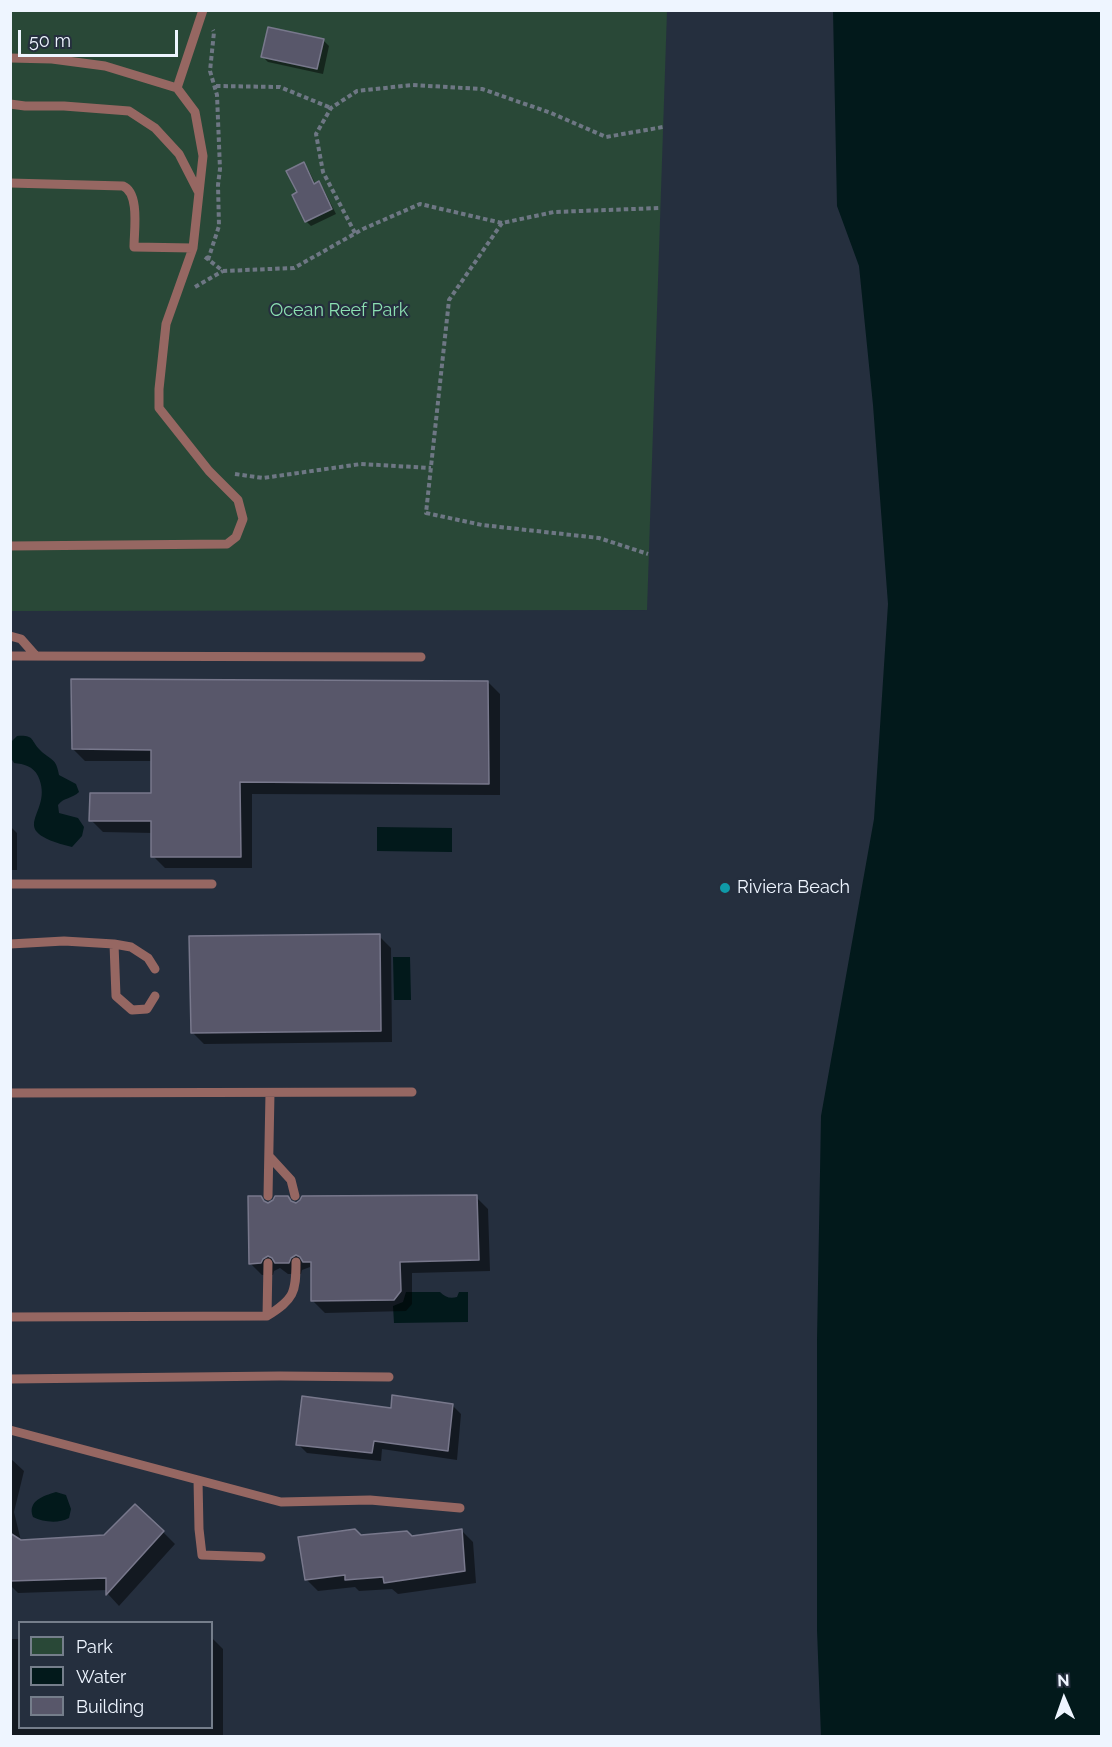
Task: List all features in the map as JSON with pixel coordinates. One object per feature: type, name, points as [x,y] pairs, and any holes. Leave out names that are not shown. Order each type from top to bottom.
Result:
[{"type":"lane","points":[[177,88],[203,10]]},
{"type":"lane","points":[[10,58],[52,59],[105,66],[177,88],[195,112],[203,156],[193,248],[166,324],[159,408],[209,471],[238,500],[243,519],[236,537],[227,544],[10,546]]},
{"type":"lane","points":[[10,104],[129,111],[154,128],[179,154],[199,194]]},
{"type":"lane","points":[[10,183],[123,186],[128,188],[133,195],[134,247],[193,248]]},
{"type":"lane","points":[[10,636],[21,639],[36,656]]},
{"type":"lane","points":[[10,656],[422,657]]},
{"type":"lane","points":[[10,884],[212,884]]},
{"type":"lane","points":[[10,944],[64,941],[114,944],[130,947],[148,958],[155,969]]},
{"type":"lane","points":[[114,944],[116,996],[132,1010],[147,1009],[155,996]]},
{"type":"lane","points":[[10,1093],[412,1092]]},
{"type":"lane","points":[[268,1196],[270,1093]]},
{"type":"lane","points":[[269,1156],[291,1180],[295,1196]]},
{"type":"lane","points":[[10,1317],[267,1316],[283,1305],[293,1293],[296,1281],[296,1262]]},
{"type":"lane","points":[[267,1316],[268,1263]]},
{"type":"lane","points":[[10,1379],[389,1377]]},
{"type":"lane","points":[[10,1430],[281,1502],[370,1500],[460,1508]]},
{"type":"lane","points":[[198,1480],[202,1555],[261,1557]]},
{"type":"path","points":[[355,233],[323,172],[316,134],[331,108],[357,91],[412,85],[482,89],[551,113],[606,137],[663,127]]},
{"type":"path","points":[[216,86],[280,87],[331,108]]},
{"type":"path","points":[[175,298],[223,271],[294,268],[355,233],[420,204],[502,223],[554,212],[660,208]]},
{"type":"path","points":[[502,223],[448,300],[426,513],[482,525],[599,538],[648,554]]},
{"type":"path","points":[[193,248],[223,271]]},
{"type":"path","points":[[209,471],[263,478],[361,464],[430,468]]},
{"type":"green space","name":"Ocean Reef Park","points":[[10,11],[667,11],[647,610],[11,611]]},
{"type":"water","points":[[833,11],[1101,11],[1101,1736],[821,1736],[817,1630],[817,1340],[821,1116],[874,819],[888,604],[873,405],[859,266],[837,206]]},
{"type":"water","points":[[17,736],[27,736],[31,739],[55,762],[59,775],[76,784],[79,792],[58,805],[59,813],[78,818],[84,827],[82,836],[72,847],[39,834],[34,827],[42,790],[34,770],[14,763],[11,758],[11,742]]},
{"type":"water","points":[[377,827],[452,828],[452,852],[377,851]]},
{"type":"water","points":[[393,957],[410,957],[411,1000],[394,1000]]},
{"type":"water","points":[[406,1292],[440,1292],[452,1298],[457,1297],[459,1292],[468,1292],[468,1322],[394,1323],[393,1306],[403,1302]]},
{"type":"water","points":[[56,1492],[66,1495],[71,1509],[69,1518],[51,1522],[33,1517],[34,1503],[41,1497]]},
{"type":"building","points":[[268,27],[324,39],[317,69],[261,57]]},
{"type":"building","points":[[304,162],[314,184],[319,181],[332,209],[305,222],[292,195],[297,192],[286,171]]},
{"type":"building","points":[[71,679],[488,681],[489,784],[240,782],[241,857],[151,857],[151,821],[89,821],[90,793],[151,793],[151,750],[72,749]]},
{"type":"building","points":[[380,934],[381,1031],[191,1033],[189,936]]},
{"type":"building","points":[[477,1195],[479,1260],[400,1262],[401,1291],[394,1300],[311,1301],[311,1262],[303,1262],[296,1255],[289,1263],[275,1263],[268,1256],[261,1263],[249,1264],[248,1196],[261,1196],[268,1203],[275,1196],[288,1196],[296,1203],[302,1196]]},
{"type":"building","points":[[392,1395],[453,1404],[448,1451],[374,1441],[372,1453],[296,1445],[302,1396],[391,1408]]},
{"type":"building","points":[[135,1504],[164,1531],[106,1595],[106,1578],[10,1581],[10,1533],[21,1540],[104,1535]]},
{"type":"building","points":[[355,1529],[361,1535],[407,1531],[412,1536],[462,1529],[465,1571],[384,1583],[383,1577],[345,1580],[345,1575],[305,1580],[298,1537]]},
{"type":"place","name":"Riviera Beach","points":[[725,888]]}]
